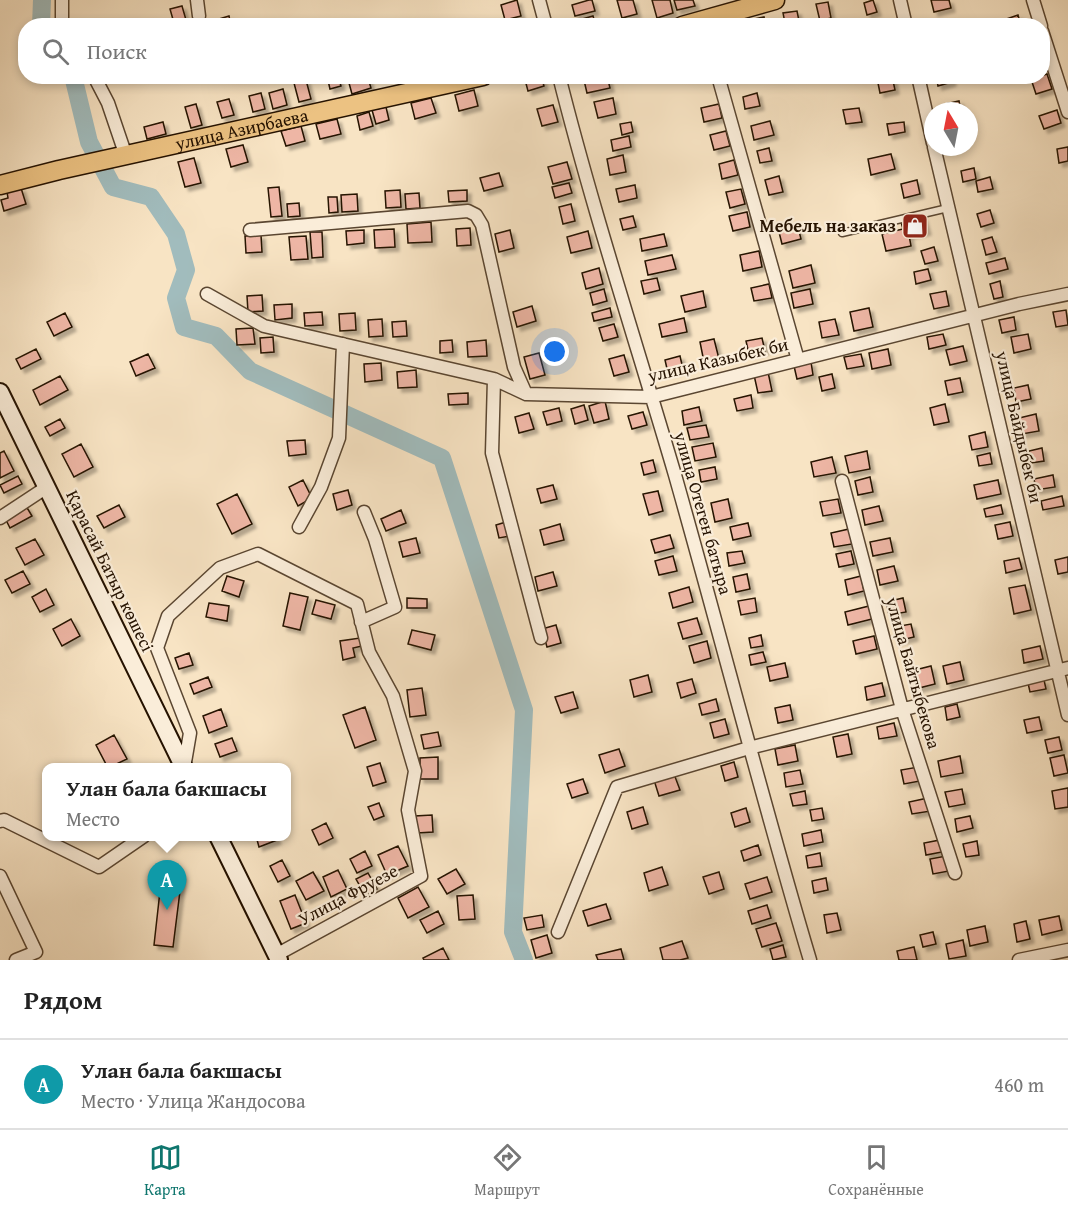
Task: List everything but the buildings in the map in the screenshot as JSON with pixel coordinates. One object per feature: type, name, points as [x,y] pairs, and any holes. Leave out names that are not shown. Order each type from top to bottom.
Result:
[{"type":"main road","points":[[713,18],[742,4],[775,0]]},
{"type":"main road","name":"улица Азирбаева","points":[[0,185],[447,84]]},
{"type":"main road","name":"Қарасай Батыр көшесі","points":[[0,392],[182,763]]},
{"type":"main road","points":[[220,841],[277,957]]},
{"type":"street","points":[[61,18],[62,0]]},
{"type":"street","points":[[197,0],[199,16]]},
{"type":"street","points":[[539,0],[544,18]]},
{"type":"street","points":[[900,0],[904,18]]},
{"type":"street","points":[[1033,0],[1039,18]]},
{"type":"street","points":[[1050,56],[1068,112]]},
{"type":"street","points":[[98,84],[108,103],[121,157]]},
{"type":"street","name":"улица Отеген батыра","points":[[561,84],[810,960]]},
{"type":"street","points":[[720,84],[798,360]]},
{"type":"street","name":"улица Байдыбек би","points":[[920,84],[924,104]]},
{"type":"street","name":"улица Байдыбек би","points":[[936,156],[1063,669],[1068,715]]},
{"type":"street","points":[[250,230],[468,211],[476,215],[482,225],[514,367],[526,394]]},
{"type":"street","name":"улица Казыбек би","points":[[207,294],[264,326],[494,379],[526,394],[651,396],[1068,294]]},
{"type":"street","points":[[299,526],[321,487],[339,438],[343,344]]},
{"type":"street","points":[[494,379],[492,453],[541,638]]},
{"type":"street","name":"улица Байтыбекова","points":[[842,481],[902,709],[956,873]]},
{"type":"street","points":[[0,518],[46,487]]},
{"type":"street","points":[[361,622],[395,607],[375,539],[364,512]]},
{"type":"street","name":"Улица Фруезе","points":[[185,763],[190,733],[158,648],[168,616],[220,568],[258,554],[357,604],[369,652],[393,696],[415,771],[408,810],[421,876],[277,957]]},
{"type":"street","points":[[558,932],[618,787],[749,748],[1063,669]]},
{"type":"street","points":[[0,821],[4,820],[42,839]]},
{"type":"street","points":[[46,841],[99,867],[138,841]]},
{"type":"street","points":[[0,876],[36,952],[16,960]]},
{"type":"street","points":[[1019,960],[1068,950]]},
{"type":"lane","points":[[842,233],[948,208]]},
{"type":"waterway","points":[[41,18],[42,0]]},
{"type":"waterway","points":[[75,84],[89,142],[113,187],[151,197],[176,234],[186,270],[176,298],[184,327],[216,336],[250,371],[442,458],[524,710],[513,932],[524,960]]},
{"type":"place","name":"Мебель на заказ","points":[[915,226]]},
{"type":"place","name":"Улан бала бакшасы","points":[[167,910]]}]
